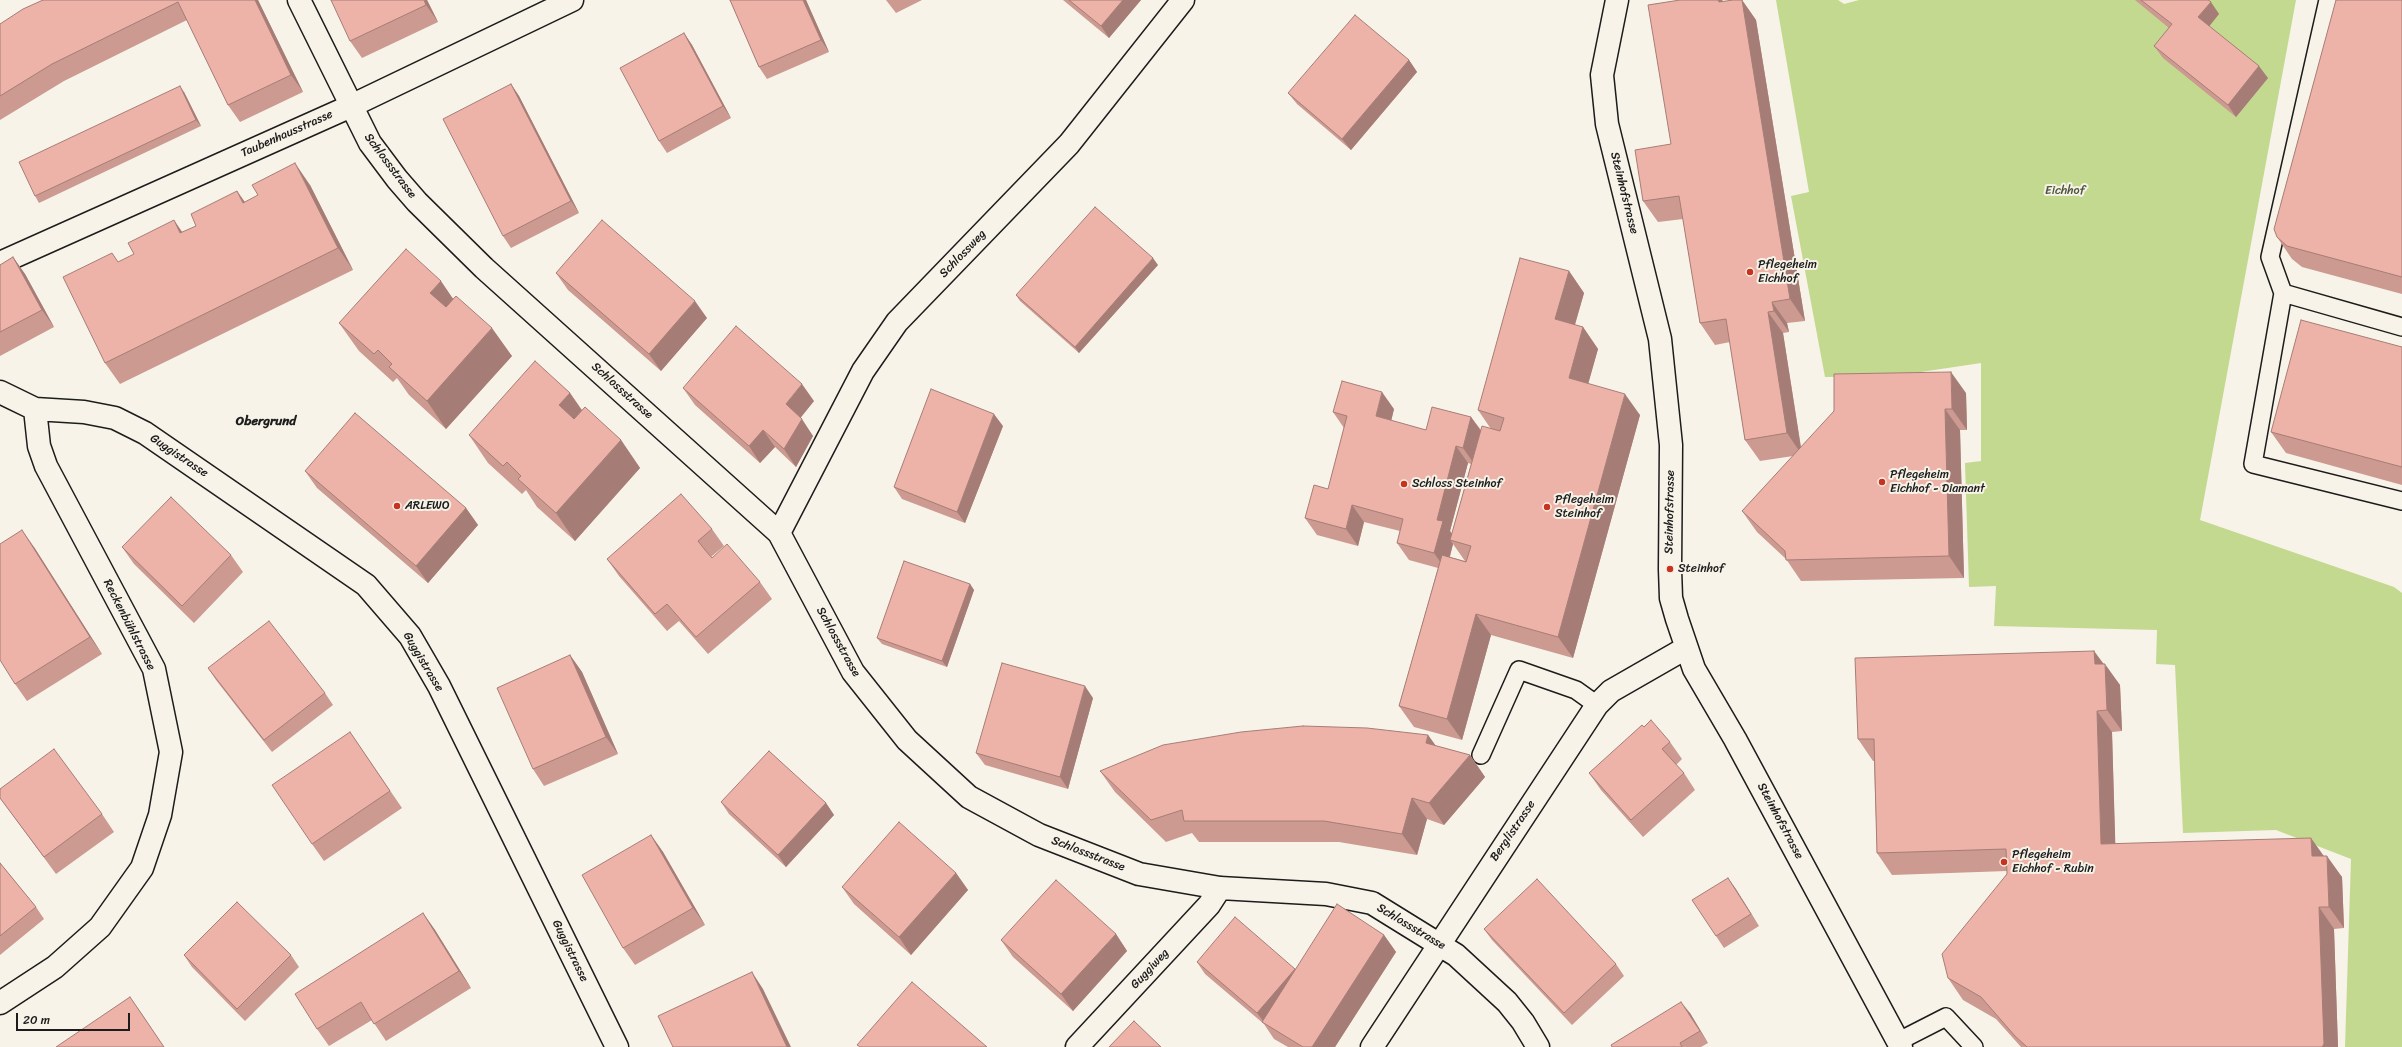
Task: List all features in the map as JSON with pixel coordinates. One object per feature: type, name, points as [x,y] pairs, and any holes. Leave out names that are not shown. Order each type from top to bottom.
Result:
[{"type":"street","name":"Schlossstrasse","points":[[299,0],[370,143],[417,202],[484,268],[779,533],[853,672],[906,740],[969,797],[1039,835],[1139,874],[1220,888],[1326,894],[1372,903],[1439,943],[1456,955],[1507,1002],[1523,1022],[1538,1047]]},
{"type":"street","name":"Taubenhausstrasse","points":[[0,263],[351,106],[572,0]]},
{"type":"street","name":"Schlossweg","points":[[779,533],[862,371],[897,322],[1069,144],[1183,0]]},
{"type":"street","name":"Steinhofstrasse","points":[[1617,0],[1602,75],[1607,124],[1660,339],[1671,445],[1671,598],[1694,669],[1735,739],[1900,1044]]},
{"type":"street","points":[[0,392],[35,409]]},
{"type":"street","name":"Reckenbühlstrasse","points":[[0,1003],[55,967],[100,927],[142,868],[160,815],[171,752],[154,669],[46,466],[39,446],[35,409]]},
{"type":"street","name":"Guggistrasse","points":[[35,409],[84,412],[115,418],[145,433],[366,585],[410,636],[439,686],[617,1047]]},
{"type":"street","name":"Berglistrasse","points":[[1372,1047],[1439,943],[1598,705],[1611,691],[1686,648]]},
{"type":"street","name":"Guggiweg","points":[[1077,1047],[1209,905],[1220,888]]},
{"type":"lane","points":[[2328,0],[2270,257],[2283,293],[2253,464],[2402,501]]},
{"type":"lane","points":[[2283,293],[2402,327]]},
{"type":"lane","points":[[1480,755],[1519,670],[1576,690],[1598,705]]},
{"type":"lane","points":[[1900,1044],[1946,1017],[1974,1047]]},
{"type":"green space","name":"Eichhof","points":[[1776,0],[1838,0],[1844,4],[1859,0],[2296,0],[2200,520],[2394,587],[2402,593],[2402,1047],[2345,1047],[2351,859],[2276,830],[2183,833],[2175,665],[2156,664],[2157,630],[1994,626],[1996,586],[1969,587],[1965,463],[1981,461],[1981,363],[1894,376],[1825,377],[1791,196],[1809,192]]},
{"type":"building","points":[[43,0],[255,0],[291,75],[228,105],[178,2],[52,64],[0,96],[0,24],[23,9]]},
{"type":"building","points":[[331,0],[424,0],[426,5],[350,41]]},
{"type":"building","points":[[730,0],[803,0],[821,40],[759,67]]},
{"type":"building","points":[[1069,0],[1123,0],[1101,26]]},
{"type":"building","name":"Pflegeheim Eichhof","points":[[1680,0],[1718,0],[1719,2],[1742,0],[1790,299],[1772,302],[1774,311],[1768,312],[1787,433],[1745,440],[1726,319],[1700,323],[1679,196],[1643,201],[1635,150],[1671,144],[1648,5]]},
{"type":"building","points":[[2141,0],[2208,0],[2211,2],[2198,17],[2259,66],[2228,105],[2154,46],[2172,24]]},
{"type":"building","points":[[2336,0],[2402,0],[2402,277],[2287,246],[2277,237],[2274,229]]},
{"type":"building","points":[[1355,15],[1409,60],[1342,139],[1288,93]]},
{"type":"building","points":[[684,33],[723,106],[659,141],[620,68]]},
{"type":"building","points":[[511,84],[571,201],[503,236],[443,119]]},
{"type":"building","points":[[180,86],[196,120],[35,196],[19,162]]},
{"type":"building","points":[[295,163],[338,248],[105,363],[63,277],[112,253],[118,262],[134,254],[128,243],[174,220],[180,233],[196,226],[191,214],[237,191],[243,203],[258,195],[252,185]]},
{"type":"building","points":[[1095,207],[1153,258],[1075,347],[1016,295]]},
{"type":"building","points":[[602,220],[695,301],[649,354],[556,273]]},
{"type":"building","points":[[406,249],[441,281],[430,293],[446,307],[456,296],[492,328],[427,401],[389,367],[392,364],[378,350],[374,354],[339,323]]},
{"type":"building","points":[[13,257],[42,310],[0,332],[0,265]]},
{"type":"building","name":"Pflegeheim Steinhof","points":[[1520,258],[1569,271],[1555,319],[1583,327],[1569,378],[1625,394],[1558,637],[1476,614],[1447,719],[1399,706],[1442,555],[1466,562],[1471,546],[1450,540],[1482,426],[1500,431],[1504,418],[1478,410]]},
{"type":"building","points":[[2301,320],[2402,347],[2402,467],[2271,432]]},
{"type":"building","points":[[736,326],[802,384],[786,404],[802,419],[784,449],[763,430],[749,446],[683,388]]},
{"type":"building","points":[[535,361],[570,393],[559,405],[574,419],[585,407],[621,440],[556,513],[518,479],[521,476],[507,462],[503,466],[469,435]]},
{"type":"building","name":"Pflegeheim Eichhof - Diamant","points":[[1951,372],[1952,409],[1945,409],[1949,556],[1786,560],[1785,551],[1742,511],[1834,411],[1834,374]]},
{"type":"building","name":"Schloss Steinhof","points":[[1342,381],[1382,392],[1376,416],[1426,430],[1432,407],[1471,417],[1463,448],[1456,446],[1437,520],[1443,521],[1434,553],[1397,543],[1403,519],[1352,505],[1346,529],[1305,518],[1314,485],[1328,489],[1347,416],[1333,412]]},
{"type":"building","points":[[931,389],[994,414],[957,512],[894,487]]},
{"type":"building","name":"ARLEWO","points":[[355,413],[466,508],[416,566],[305,471]]},
{"type":"building","points":[[681,494],[712,529],[698,541],[712,558],[727,544],[760,582],[696,637],[667,604],[655,614],[607,559]]},
{"type":"building","points":[[171,497],[231,555],[182,606],[122,547]]},
{"type":"building","points":[[22,530],[90,637],[15,684],[0,660],[0,544]]},
{"type":"building","points":[[904,561],[970,584],[942,661],[877,638]]},
{"type":"building","points":[[269,621],[325,693],[264,740],[208,668]]},
{"type":"building","name":"Pflegeheim Eichhof - Rubin","points":[[2094,651],[2095,664],[2105,664],[2107,710],[2097,711],[2101,844],[2311,838],[2312,856],[2327,856],[2329,907],[2319,907],[2324,1044],[2322,1047],[2027,1047],[2015,1036],[1981,997],[1948,978],[1942,954],[2007,874],[2006,849],[1877,853],[1874,739],[1858,739],[1855,658]]},
{"type":"building","points":[[570,655],[606,737],[533,769],[497,688]]},
{"type":"building","points":[[1002,663],[1085,686],[1060,777],[976,753]]},
{"type":"building","points":[[1651,720],[1670,742],[1662,749],[1684,773],[1631,820],[1589,773],[1642,725],[1644,727]]},
{"type":"building","points":[[1303,726],[1367,728],[1428,735],[1426,743],[1470,755],[1429,803],[1412,798],[1402,834],[1324,821],[1184,821],[1182,810],[1151,820],[1100,771],[1163,745],[1241,732]]},
{"type":"building","points":[[350,732],[390,791],[312,844],[272,785]]},
{"type":"building","points":[[54,749],[102,814],[44,857],[0,798],[0,789]]},
{"type":"building","points":[[769,751],[826,803],[778,855],[721,802]]},
{"type":"building","points":[[899,822],[956,873],[899,937],[842,887]]},
{"type":"building","points":[[651,835],[693,908],[623,948],[582,875]]},
{"type":"building","points":[[0,863],[36,907],[0,936]]},
{"type":"building","points":[[1728,878],[1751,914],[1716,936],[1692,900]]},
{"type":"building","points":[[1537,879],[1616,964],[1564,1013],[1484,929]]},
{"type":"building","points":[[1056,880],[1116,934],[1061,994],[1001,940]]},
{"type":"building","points":[[237,902],[291,955],[237,1009],[184,955]]},
{"type":"building","points":[[1337,904],[1384,935],[1312,1047],[1303,1047],[1262,1022]]},
{"type":"building","points":[[423,913],[459,971],[374,1024],[361,1002],[317,1029],[295,994]]},
{"type":"building","points":[[1235,917],[1295,969],[1257,1013],[1197,962]]},
{"type":"building","points":[[752,972],[787,1047],[673,1047],[658,1016]]},
{"type":"building","points":[[912,982],[987,1047],[860,1047],[857,1045]]},
{"type":"building","points":[[130,997],[164,1047],[56,1047]]},
{"type":"building","points":[[1681,1002],[1700,1031],[1680,1043],[1682,1047],[1612,1047],[1611,1045]]},
{"type":"building","points":[[1134,1021],[1161,1047],[1109,1047]]},
{"type":"place","name":"Pflegeheim Eichhof","points":[[1750,272]]},
{"type":"place","name":"Pflegeheim Eichhof - Diamant","points":[[1882,482]]},
{"type":"place","name":"Schloss Steinhof","points":[[1404,484]]},
{"type":"place","name":"ARLEWO","points":[[397,506]]},
{"type":"place","name":"Pflegeheim Steinhof","points":[[1547,507]]},
{"type":"place","name":"Steinhof","points":[[1670,569]]},
{"type":"place","name":"Pflegeheim Eichhof - Rubin","points":[[2004,862]]},
{"type":"district","name":"Obergrund","points":[[266,422]]}]
